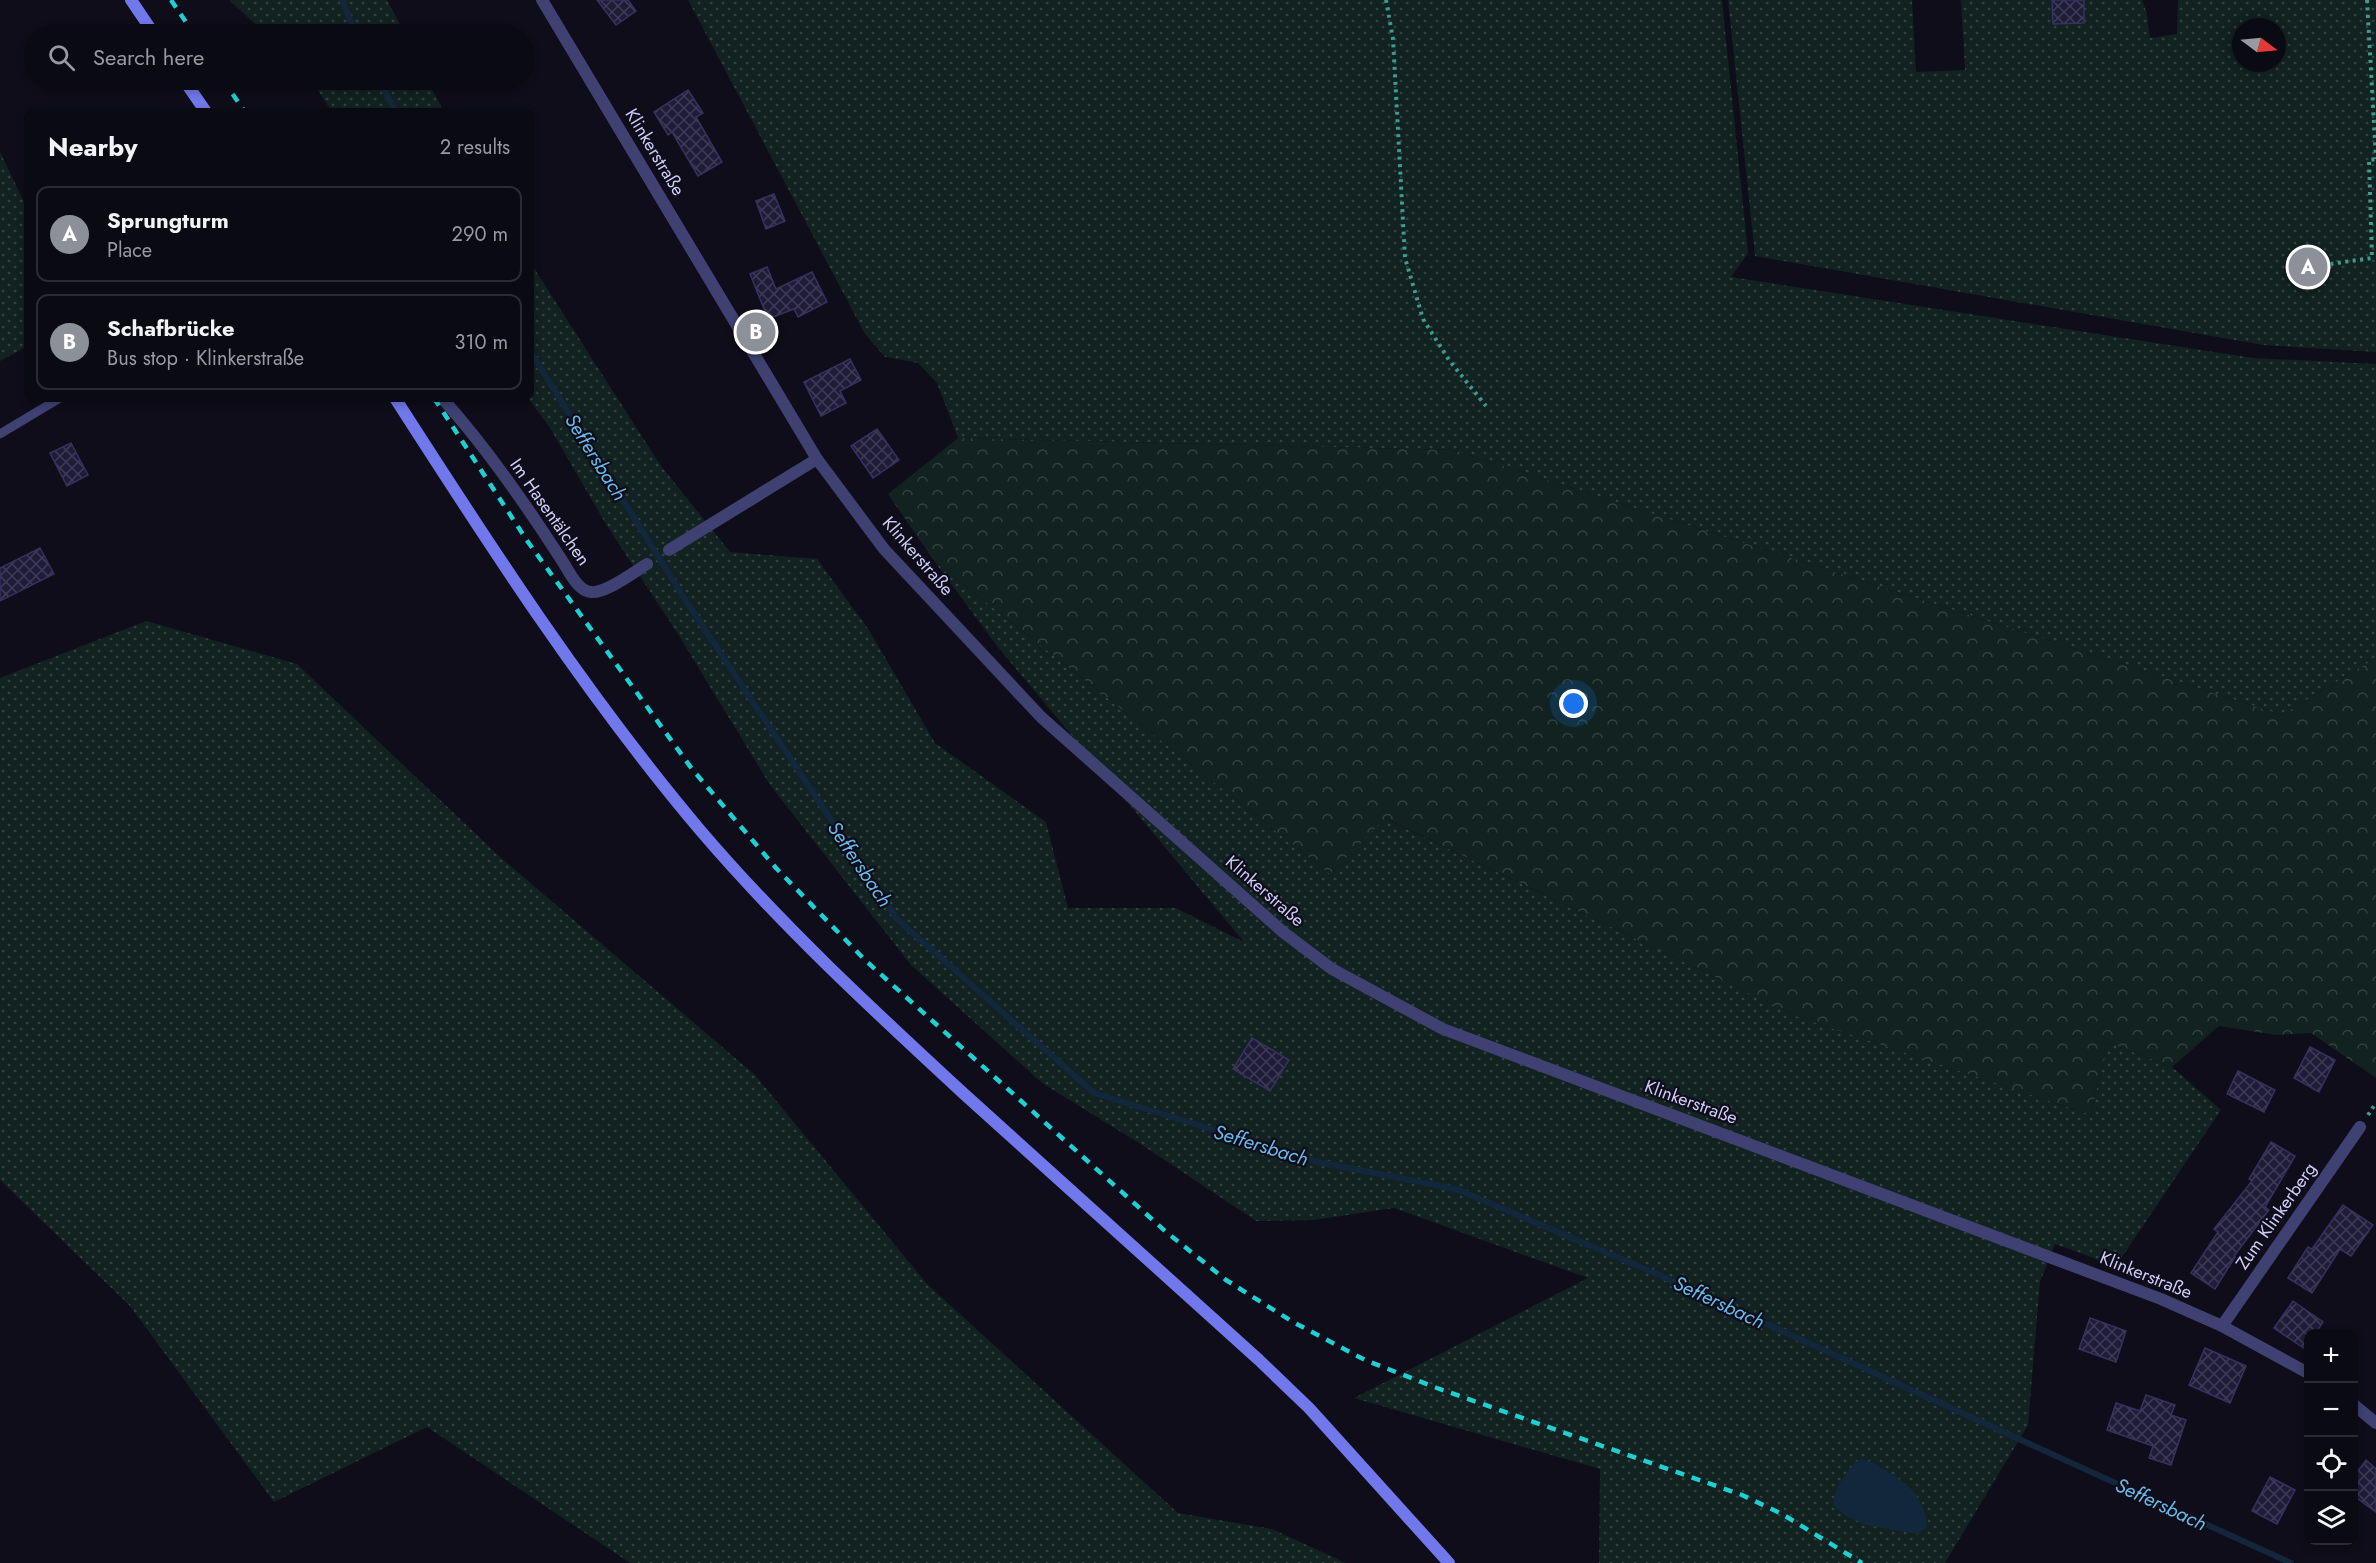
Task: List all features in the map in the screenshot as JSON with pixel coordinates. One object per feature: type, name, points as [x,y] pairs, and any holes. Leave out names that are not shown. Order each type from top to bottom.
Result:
[{"type":"main road","points":[[131,0],[147,24]]},
{"type":"main road","points":[[191,90],[203,108]]},
{"type":"main road","points":[[398,402],[473,519],[591,691],[678,803],[755,891],[870,1007],[1292,1392],[1449,1563]]},
{"type":"street","name":"Klinkerstraße","points":[[542,0],[817,459],[884,549],[1041,717],[1282,932],[1332,969],[1443,1029],[2162,1299],[2222,1326],[2304,1371]]},
{"type":"street","name":"Im Hasentälchen","points":[[445,402],[475,436],[545,533],[581,588],[591,593],[607,589],[647,564]]},
{"type":"street","points":[[669,550],[817,459]]},
{"type":"street","name":"Zum Klinkerberg","points":[[2222,1326],[2360,1127]]},
{"type":"street","points":[[2358,1408],[2376,1423]]},
{"type":"lane","points":[[0,434],[53,402]]},
{"type":"path","points":[[1386,0],[1393,39],[1405,258],[1423,319],[1449,360],[1486,406]]},
{"type":"path","points":[[2324,265],[2372,258],[2369,159],[2376,159],[2367,0]]},
{"type":"green space","points":[[229,0],[387,0],[400,24],[255,24]]},
{"type":"green space","points":[[688,0],[1722,0],[1748,253],[1731,277],[2253,358],[2376,364],[2376,658],[2282,715],[1453,450],[958,438],[937,383],[918,363],[885,357],[865,334]]},
{"type":"green space","points":[[1728,0],[1912,0],[1916,72],[1965,70],[1961,0],[2142,0],[2147,14],[2150,38],[2177,34],[2178,0],[2376,0],[2376,352],[2263,345],[1755,256]]},
{"type":"green space","points":[[318,90],[432,90],[442,108],[329,108]]},
{"type":"green space","points":[[0,152],[24,202],[24,348],[0,361]]},
{"type":"green space","points":[[534,268],[661,466],[730,552],[817,559],[869,630],[935,743],[1046,822],[1068,908],[1176,908],[1244,942],[997,646],[934,561],[1330,874],[1384,818],[1799,1017],[2091,1115],[2107,1042],[2172,1067],[2221,1110],[2116,1266],[2055,1244],[2040,1282],[2028,1425],[1945,1563],[1599,1563],[1600,1469],[1354,1398],[1588,1278],[1394,1208],[1314,1220],[1256,1221],[1139,1143],[1042,1083],[911,965],[770,785],[676,631],[607,526],[550,428],[531,402],[534,402]]},
{"type":"green space","points":[[958,438],[1453,450],[2282,715],[2376,658],[2376,1078],[2311,1033],[2276,1035],[2219,1026],[2172,1067],[2107,1042],[2091,1115],[1798,1017],[1385,818],[1330,874],[934,561],[888,494]]},
{"type":"green space","points":[[146,621],[297,664],[500,857],[755,1075],[928,1285],[1178,1513],[1272,1529],[1346,1563],[630,1563],[427,1427],[274,1502],[130,1306],[0,1180],[0,678]]},
{"type":"water","points":[[1859,1459],[1877,1465],[1896,1477],[1915,1494],[1926,1517],[1927,1527],[1917,1534],[1866,1525],[1846,1516],[1833,1505],[1836,1491],[1842,1480]]},
{"type":"building","points":[[597,0],[628,0],[636,11],[616,25]]},
{"type":"building","points":[[2052,0],[2084,0],[2084,23],[2053,24]]},
{"type":"building","points":[[688,90],[703,113],[696,117],[722,162],[698,176],[672,132],[668,135],[654,112]]},
{"type":"building","points":[[774,194],[785,221],[766,229],[756,201]]},
{"type":"building","points":[[767,267],[776,289],[812,272],[827,302],[798,317],[794,309],[768,319],[750,274]]},
{"type":"building","points":[[850,359],[861,380],[840,391],[846,403],[821,416],[804,382]]},
{"type":"building","points":[[877,429],[899,460],[873,478],[851,446]]},
{"type":"building","points":[[71,443],[88,475],[67,486],[50,453]]},
{"type":"building","points":[[40,548],[54,574],[0,601],[0,568]]},
{"type":"building","points":[[1252,1038],[1289,1060],[1270,1091],[1233,1069]]},
{"type":"building","points":[[2310,1047],[2335,1060],[2319,1092],[2294,1078]]},
{"type":"building","points":[[2238,1071],[2275,1090],[2264,1112],[2227,1094]]},
{"type":"building","points":[[2271,1142],[2295,1156],[2265,1207],[2269,1210],[2234,1256],[2215,1289],[2191,1273],[2218,1232],[2214,1229],[2252,1181],[2249,1179]]},
{"type":"building","points":[[2343,1205],[2373,1225],[2351,1256],[2340,1249],[2312,1293],[2288,1278],[2308,1247],[2312,1249]]},
{"type":"building","points":[[2293,1301],[2323,1322],[2318,1329],[2304,1329],[2304,1348],[2274,1328]]},
{"type":"building","points":[[2090,1318],[2126,1331],[2116,1362],[2079,1349]]},
{"type":"building","points":[[2205,1348],[2246,1366],[2230,1403],[2189,1385]]},
{"type":"building","points":[[2146,1395],[2175,1405],[2171,1415],[2186,1420],[2171,1465],[2149,1458],[2153,1446],[2107,1430],[2116,1403],[2140,1411]]},
{"type":"building","points":[[2366,1460],[2376,1469],[2376,1512],[2358,1499],[2358,1471]]},
{"type":"building","points":[[2270,1477],[2295,1490],[2277,1524],[2252,1511]]},
{"type":"waterway","name":"Seffersbach","points":[[342,0],[352,24]]},
{"type":"waterway","name":"Seffersbach","points":[[384,90],[394,108]]},
{"type":"waterway","name":"Seffersbach","points":[[534,357],[684,598],[897,919],[1094,1093],[1318,1162],[1456,1189],[1657,1274],[2291,1563]]},
{"type":"railway","points":[[171,0],[187,24]]},
{"type":"railway","points":[[230,90],[242,108]]},
{"type":"railway","points":[[437,402],[528,542],[692,769],[776,868],[865,960],[1165,1231],[1226,1280],[1293,1322],[1365,1360],[1437,1388],[1742,1495],[1782,1514],[1862,1563]]},
{"type":"place","name":"Sprungturm","points":[[2308,267]]},
{"type":"place","name":"Schafbrücke","points":[[756,332]]}]
